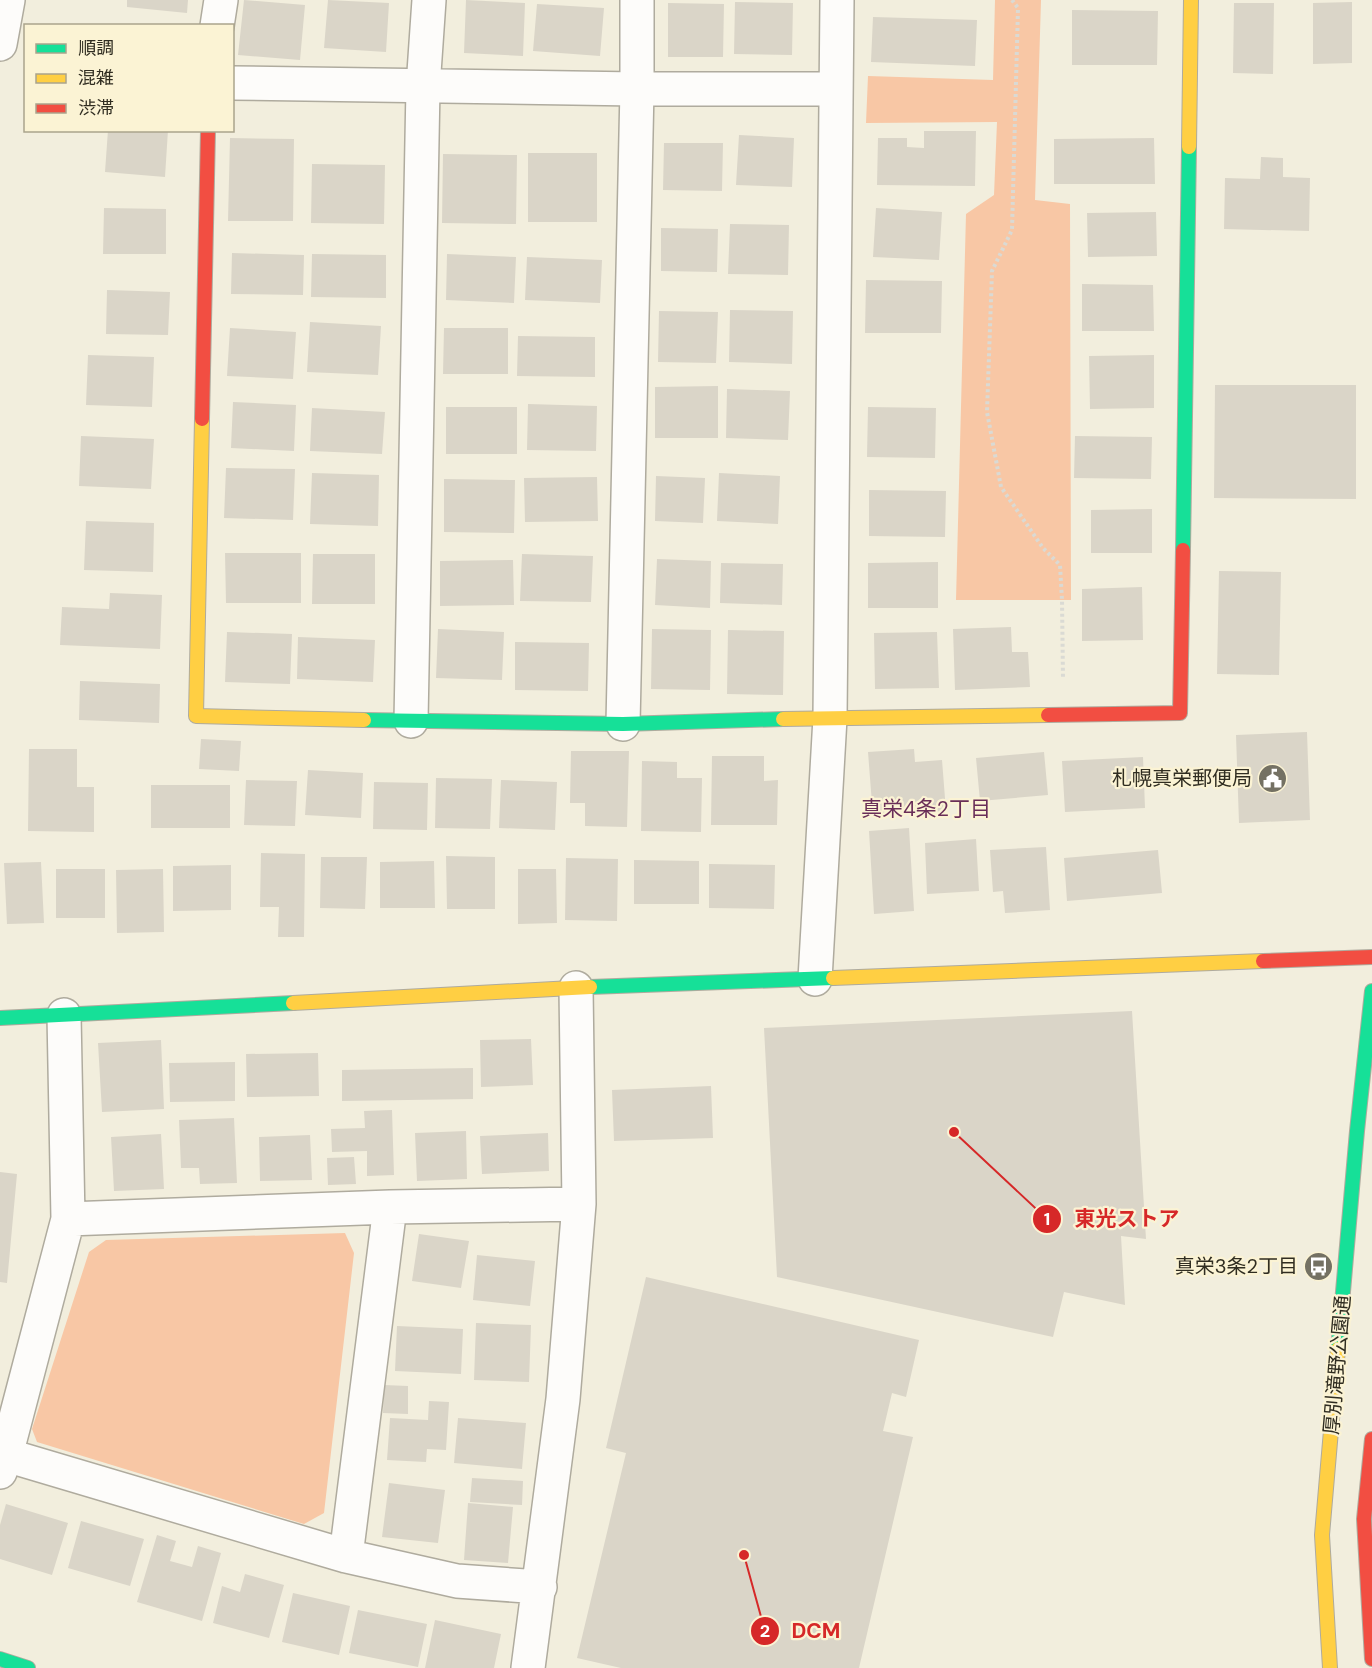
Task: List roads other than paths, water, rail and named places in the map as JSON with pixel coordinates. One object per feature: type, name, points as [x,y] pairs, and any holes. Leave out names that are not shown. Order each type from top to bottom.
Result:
[{"type":"street","points":[[0,44],[8,0]]},
{"type":"street","points":[[217,24],[221,0]]},
{"type":"street","points":[[411,721],[423,87],[429,0]]},
{"type":"street","points":[[623,724],[637,0]]},
{"type":"street","points":[[815,979],[830,718],[837,0]]},
{"type":"street","points":[[208,132],[196,716],[623,724],[830,718],[1180,713],[1191,0]]},
{"type":"street","points":[[234,83],[423,87],[835,89]]},
{"type":"street","points":[[0,1017],[576,988],[1372,957]]},
{"type":"street","points":[[528,1668],[563,1399],[579,1204],[576,988]]},
{"type":"street","name":"厚別滝野公園通","points":[[1330,1668],[1322,1535],[1357,1131],[1372,991]]},
{"type":"street","points":[[64,1015],[68,1220],[3,1464],[346,1556],[456,1581],[540,1587]]},
{"type":"street","points":[[68,1220],[390,1207],[579,1204]]},
{"type":"street","points":[[346,1556],[390,1207]]},
{"type":"street","points":[[1372,1439],[1364,1520],[1372,1659]]},
{"type":"street","points":[[0,1659],[28,1668]]},
{"type":"place","name":"札幌真栄郵便局","points":[[1273,778]]},
{"type":"place","name":"東光ストア","points":[[954,1132]]},
{"type":"place","name":"真栄3条2丁目","points":[[1319,1266]]},
{"type":"place","name":"DCM","points":[[744,1555]]},
{"type":"district","name":"真栄4条2丁目","points":[[926,809]]}]
